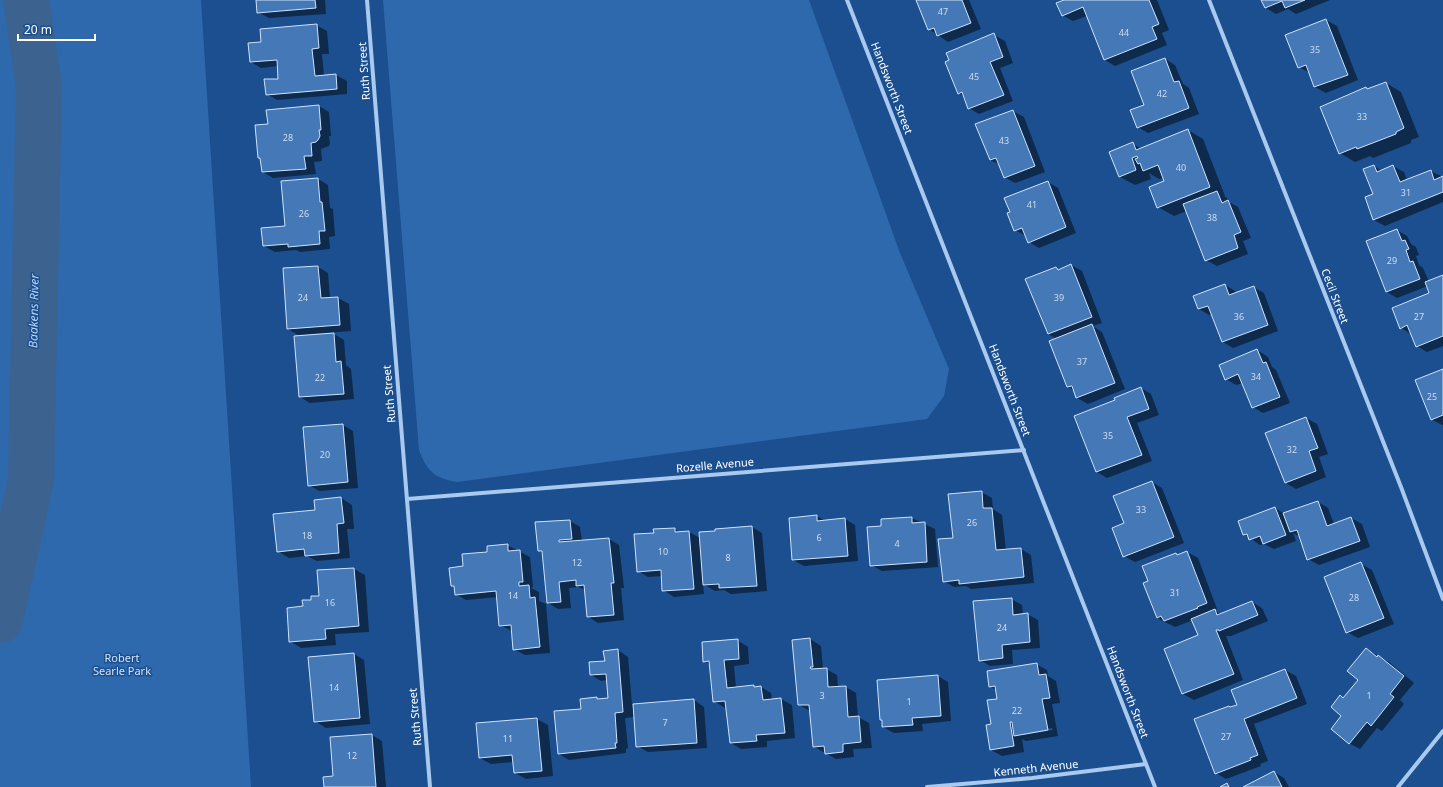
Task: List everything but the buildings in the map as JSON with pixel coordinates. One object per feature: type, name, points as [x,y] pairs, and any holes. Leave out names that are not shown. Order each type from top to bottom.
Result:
[{"type":"street","name":"Ruth Street","points":[[367,0],[385,242],[430,787]]},
{"type":"street","name":"Handsworth Street","points":[[847,0],[1155,787]]},
{"type":"street","name":"Cecil Street","points":[[1209,0],[1401,487],[1443,599]]},
{"type":"street","name":"Rozelle Avenue","points":[[407,499],[1024,450]]},
{"type":"street","points":[[1398,787],[1443,731]]},
{"type":"street","name":"Kenneth Avenue","points":[[927,787],[1032,778],[1146,764]]},
{"type":"green space","name":"Robert Searle Park","points":[[0,0],[201,0],[251,787],[0,787]]},
{"type":"green space","points":[[383,0],[809,0],[900,253],[949,369],[944,396],[927,419],[457,482],[437,476],[425,464],[419,450]]},
{"type":"waterway","name":"Baakens River","points":[[0,620],[31,480],[39,86],[26,0]]}]
